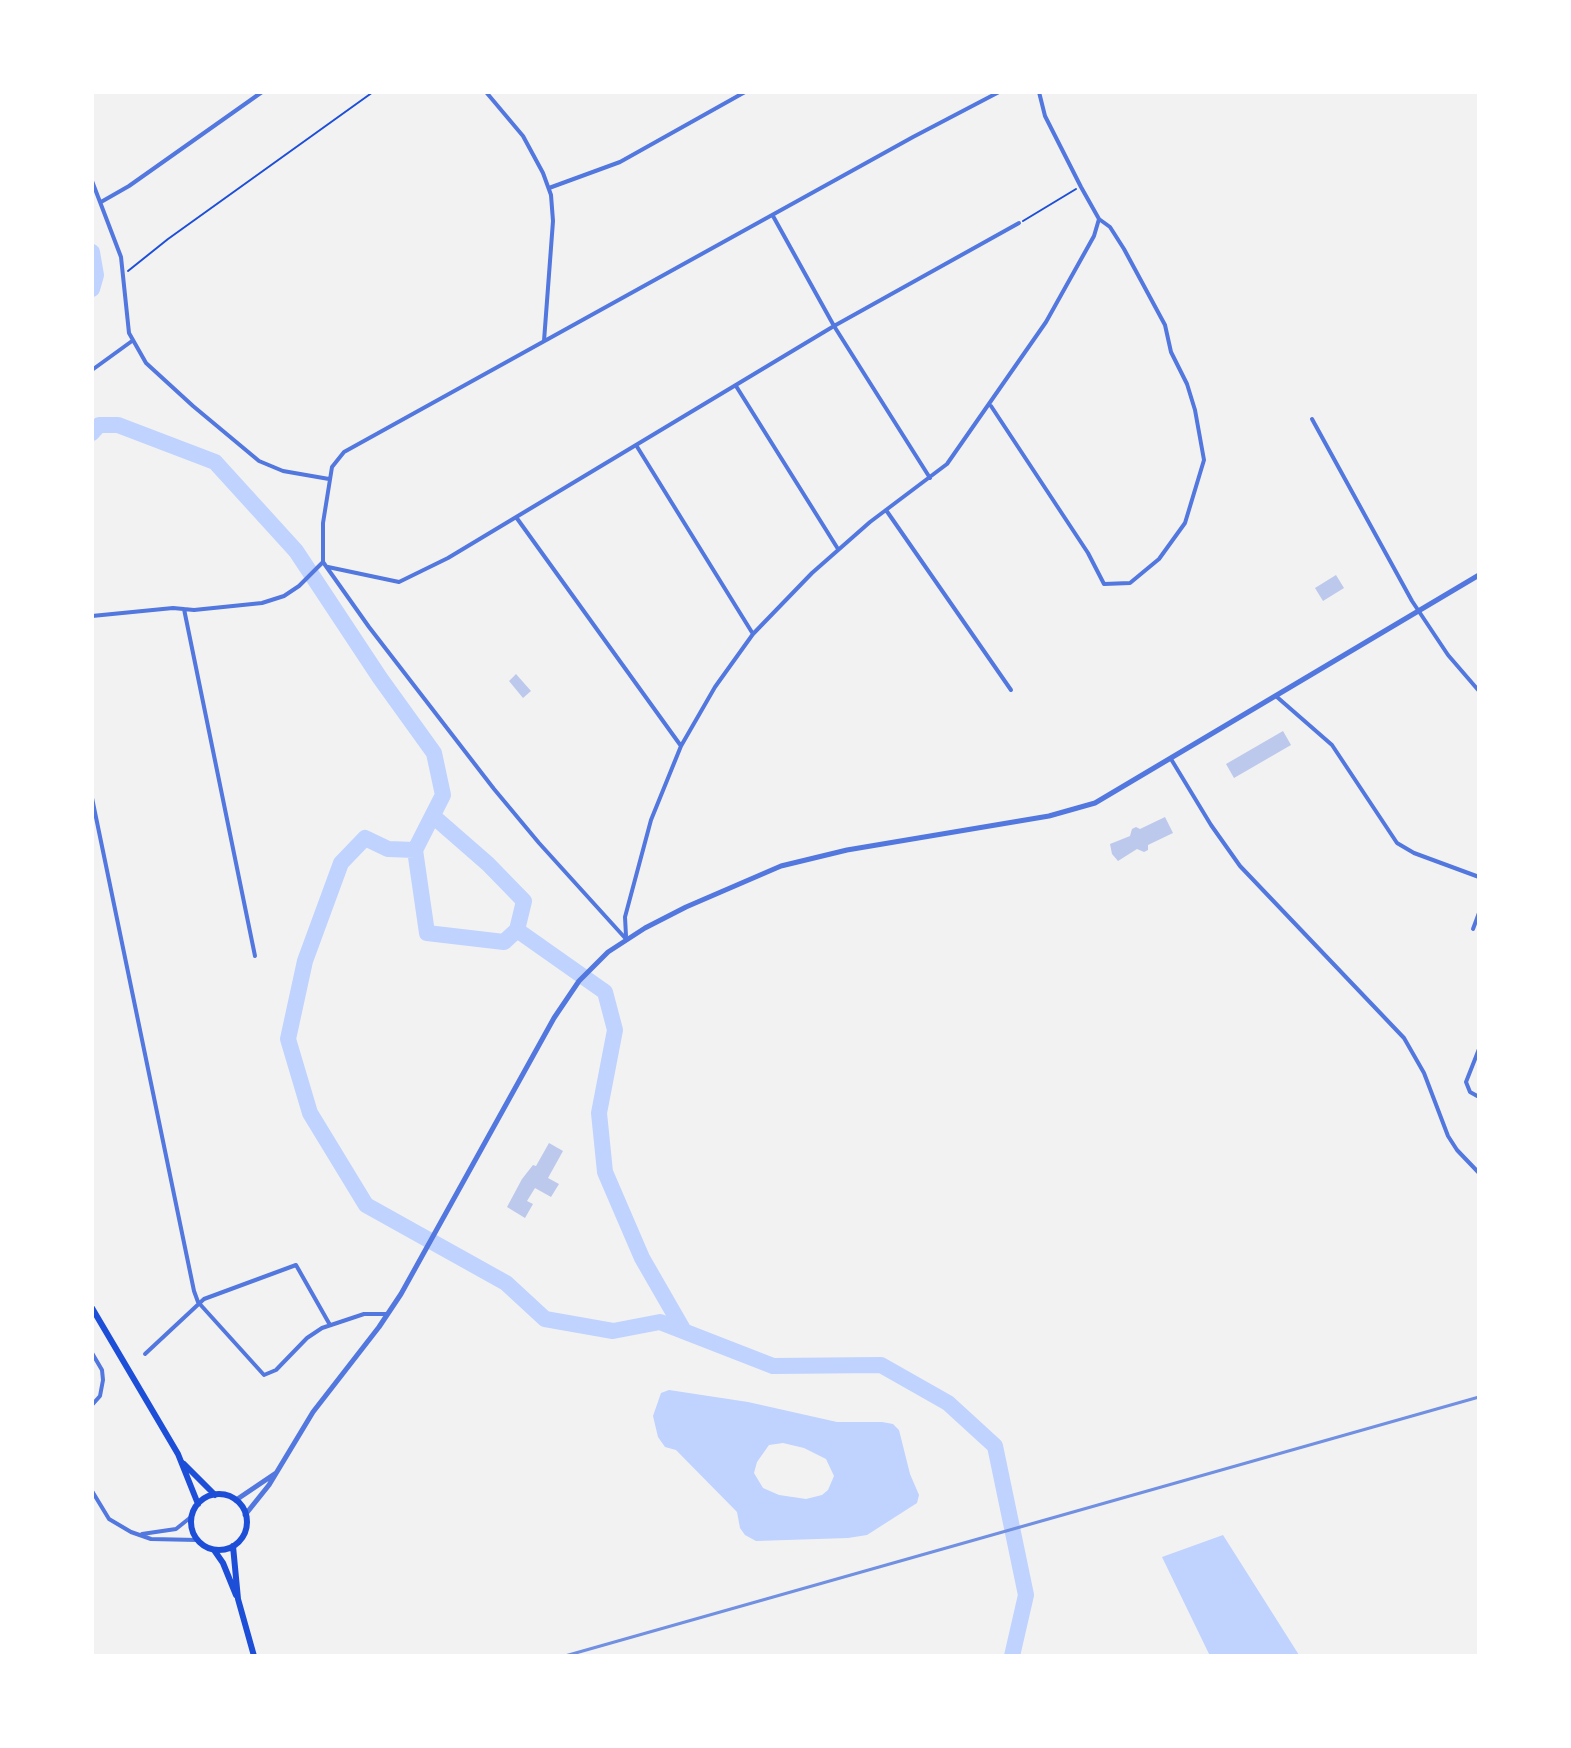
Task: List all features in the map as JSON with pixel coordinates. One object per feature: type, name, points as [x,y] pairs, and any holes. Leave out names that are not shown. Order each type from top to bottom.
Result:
[{"type":"main road","points":[[92,1308],[184,1464],[198,1504]]},
{"type":"main road","points":[[184,1464],[215,1495]]},
{"type":"main road","points":[[214,1550],[233,1546],[243,1536],[245,1515],[236,1500],[226,1495],[215,1495],[198,1504],[191,1517],[192,1529],[197,1540],[214,1550],[238,1599]]},
{"type":"main road","points":[[233,1546],[238,1599],[254,1656]]},
{"type":"street","points":[[101,202],[129,186],[262,92]]},
{"type":"street","points":[[486,92],[523,136],[549,188],[553,221],[544,342]]},
{"type":"street","points":[[549,188],[620,162],[745,92]]},
{"type":"street","points":[[626,939],[494,789],[323,562],[322,534],[329,479],[335,461],[344,452],[999,92]]},
{"type":"street","points":[[990,405],[1088,553],[1104,584],[1130,583],[1159,559],[1185,523],[1204,460],[1195,410],[1187,384],[1171,352],[1165,325],[1124,249],[1110,227],[1099,219],[1081,187],[1045,116],[1039,92]]},
{"type":"street","points":[[92,181],[117,243],[132,341],[146,363],[259,461],[283,471],[329,479]]},
{"type":"street","points":[[773,215],[834,326],[930,478]]},
{"type":"street","points":[[626,939],[625,917],[656,805],[681,746],[715,687],[753,634],[838,549],[947,464],[1046,322],[1094,236],[1099,219]]},
{"type":"street","points":[[327,567],[399,582],[448,558],[834,326],[1019,223]]},
{"type":"street","points":[[92,370],[132,341]]},
{"type":"street","points":[[736,386],[838,549]]},
{"type":"street","points":[[1312,419],[1418,611],[1448,655],[1479,691]]},
{"type":"street","points":[[636,445],[753,634]]},
{"type":"street","points":[[886,510],[1011,690]]},
{"type":"street","points":[[516,517],[681,746]]},
{"type":"street","points":[[92,616],[262,603],[284,596],[299,586],[323,562]]},
{"type":"street","points":[[245,1515],[277,1473],[313,1412],[388,1314],[569,996],[591,967],[626,939],[686,907],[781,866],[847,850],[1066,812],[1104,798],[1479,575]]},
{"type":"street","points":[[184,609],[255,956]]},
{"type":"street","points":[[1277,697],[1332,745],[1397,843],[1414,853],[1479,877]]},
{"type":"street","points":[[1171,759],[1240,866],[1404,1038],[1424,1073],[1448,1136],[1479,1173]]},
{"type":"street","points":[[92,798],[198,1302],[264,1375],[276,1370],[307,1338],[330,1325],[370,1312],[388,1314]]},
{"type":"street","points":[[1473,929],[1479,913]]},
{"type":"street","points":[[1479,1049],[1466,1082],[1470,1092],[1479,1097]]},
{"type":"street","points":[[145,1354],[198,1302],[296,1265],[330,1325]]},
{"type":"street","points":[[92,1353],[102,1370],[103,1380],[100,1396],[92,1405]]},
{"type":"street","points":[[236,1500],[277,1473]]},
{"type":"street","points":[[92,1491],[109,1519],[118,1526],[151,1539],[197,1540]]},
{"type":"street","points":[[139,1534],[176,1529],[191,1517]]},
{"type":"path","points":[[124,275],[168,239],[373,92]]},
{"type":"path","points":[[1019,223],[1081,187]]},
{"type":"water","points":[[669,1390],[748,1402],[837,1422],[893,1424],[899,1430],[910,1474],[919,1495],[917,1503],[867,1535],[756,1541],[740,1528],[737,1512],[676,1450],[665,1447],[658,1437],[653,1416],[661,1393]],"holes":[[[783,1443],[804,1448],[826,1459],[834,1476],[828,1490],[806,1499],[779,1495],[763,1488],[754,1473],[757,1462],[769,1445]]]},
{"type":"water","points":[[1223,1535],[1299,1655],[1210,1656],[1162,1557]]},
{"type":"building","points":[[1336,575],[1344,588],[1323,601],[1315,588]]},
{"type":"building","points":[[516,674],[531,691],[523,698],[509,681]]},
{"type":"building","points":[[1283,731],[1291,745],[1234,778],[1226,764]]},
{"type":"building","points":[[1165,817],[1173,833],[1148,845],[1148,850],[1137,849],[1118,861],[1112,854],[1110,844],[1130,836],[1136,827],[1140,829]]},
{"type":"building","points":[[549,1143],[563,1151],[548,1178],[559,1184],[551,1197],[535,1188],[527,1201],[533,1204],[525,1218],[507,1207],[522,1179],[533,1165],[536,1166]]},
{"type":"waterway","points":[[92,252],[96,275],[92,289]]},
{"type":"waterway","points":[[92,433],[99,425],[118,425],[215,462],[296,551],[434,753],[443,795],[415,850],[388,849],[365,838],[341,863],[305,961],[288,1039],[310,1113],[366,1205],[506,1283],[545,1319],[613,1331],[660,1322],[773,1366],[881,1365],[948,1403],[995,1446],[1026,1595],[1012,1656]]},
{"type":"waterway","points":[[433,816],[488,864],[524,901],[517,930],[605,992],[615,1030],[599,1113],[605,1172],[642,1258],[684,1331]]},
{"type":"waterway","points":[[415,850],[427,933],[504,942],[517,930]]},
{"type":"railway","points":[[565,1656],[1479,1397]]}]
